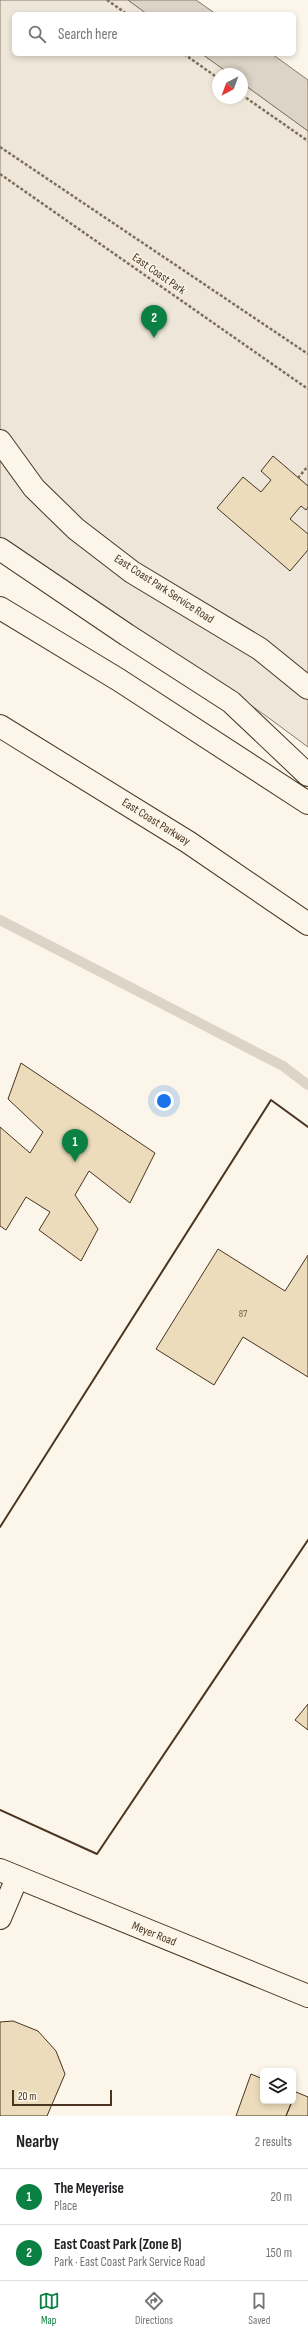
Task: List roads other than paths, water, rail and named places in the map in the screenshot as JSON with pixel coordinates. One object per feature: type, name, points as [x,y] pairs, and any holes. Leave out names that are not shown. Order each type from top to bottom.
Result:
[{"type":"main road","name":"East Coast Park Service Road","points":[[0,441],[34,488],[76,529],[132,572],[260,649],[308,688]]},
{"type":"main road","points":[[0,549],[127,635],[231,702],[308,775]]},
{"type":"main road","points":[[0,608],[119,680],[308,803]]},
{"type":"main road","name":"East Coast Parkway","points":[[0,726],[188,842],[308,924]]},
{"type":"main road","points":[[0,1918],[9,1874]]},
{"type":"main road","name":"Meyer Road","points":[[9,1874],[308,1996]]},
{"type":"waterway","points":[[0,920],[283,1066],[308,1085]]},
{"type":"place","name":"East Coast Park (Zone B)","points":[[154,338]]},
{"type":"place","name":"The Meyerise","points":[[75,1162]]}]
